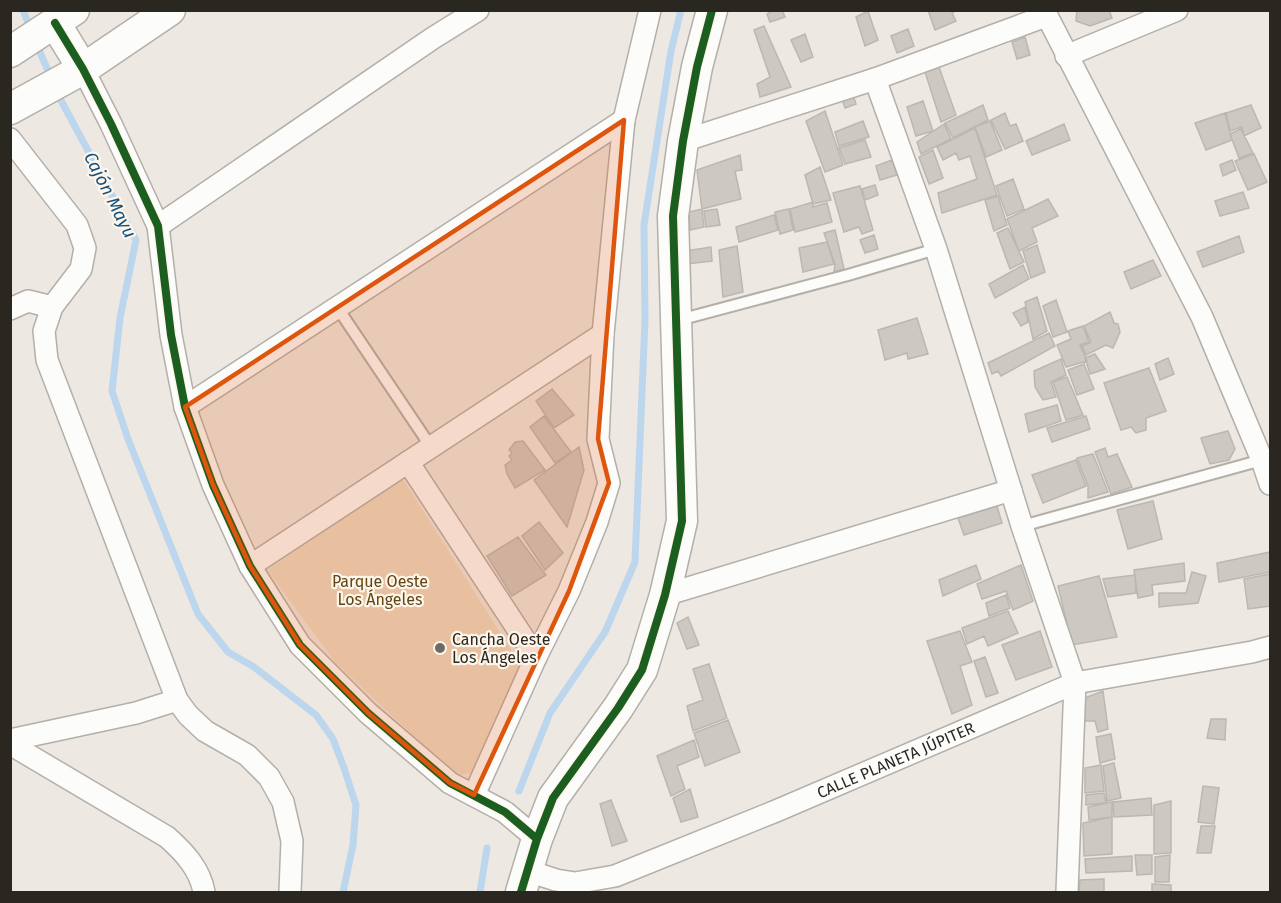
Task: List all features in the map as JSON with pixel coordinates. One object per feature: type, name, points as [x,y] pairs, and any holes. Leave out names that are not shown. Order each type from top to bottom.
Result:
[{"type":"street","points":[[10,109],[64,80],[170,10]]},
{"type":"street","points":[[158,226],[433,38],[478,10]]},
{"type":"street","points":[[474,795],[536,657],[569,591],[597,522],[609,483],[598,439],[603,334],[624,120],[651,10]]},
{"type":"street","points":[[524,882],[553,798],[618,708],[642,670],[664,596],[682,521],[673,216],[683,141],[697,67],[712,10]]},
{"type":"street","points":[[1066,56],[1177,10]]},
{"type":"street","points":[[683,141],[875,79],[1045,13],[1202,318],[1270,484]]},
{"type":"street","points":[[41,32],[64,80],[111,124],[158,226],[171,335],[185,407],[213,485],[250,566],[300,645],[368,713],[450,783],[505,812],[537,839]]},
{"type":"street","points":[[875,79],[936,249],[1022,526],[1075,683],[1067,892]]},
{"type":"street","points":[[185,407],[624,120]]},
{"type":"street","points":[[10,139],[77,225],[85,248],[81,269],[52,307],[44,331],[47,360],[177,700],[205,731],[247,754],[269,777],[283,802],[292,841],[290,892]]},
{"type":"street","points":[[10,309],[28,301],[52,307]]},
{"type":"street","points":[[250,566],[603,334]]},
{"type":"street","points":[[408,462],[536,657]]},
{"type":"street","points":[[664,596],[1011,490]]},
{"type":"street","name":"CALLE PLANETA JÚPITER","points":[[524,882],[556,880],[617,884],[776,811],[1075,683],[1270,647]]},
{"type":"street","points":[[10,742],[136,713],[177,700]]},
{"type":"street","points":[[10,742],[167,837],[187,855],[204,892]]},
{"type":"lane","points":[[676,321],[936,249]]},
{"type":"lane","points":[[337,307],[431,447]]},
{"type":"lane","points":[[1022,526],[1262,460]]},
{"type":"highlighted area","points":[[624,120],[598,439],[609,483],[569,591],[474,795],[450,783],[368,713],[300,645],[250,566],[213,485],[185,407]]},
{"type":"green space","name":"Parque Oeste Los Ángeles","points":[[403,479],[520,664],[471,773],[460,775],[425,747],[335,662],[267,570]]},
{"type":"building","points":[[774,10],[782,10],[785,17],[770,22],[767,14]]},
{"type":"building","points":[[928,10],[957,10],[952,13],[956,21],[935,30]]},
{"type":"building","points":[[1077,10],[1109,10],[1112,18],[1090,26],[1076,21]]},
{"type":"building","points":[[868,11],[878,40],[865,46],[856,17]]},
{"type":"building","points":[[764,26],[791,87],[760,97],[757,84],[770,77],[754,30]]},
{"type":"building","points":[[908,29],[914,46],[897,53],[891,36]]},
{"type":"building","points":[[805,34],[813,57],[801,62],[791,40]]},
{"type":"building","points":[[1025,37],[1030,55],[1017,59],[1012,42]]},
{"type":"building","points":[[939,67],[956,115],[941,122],[925,72]]},
{"type":"building","points":[[853,95],[856,104],[845,108],[842,99]]},
{"type":"building","points":[[923,101],[933,131],[916,136],[907,107]]},
{"type":"building","points":[[983,105],[988,120],[953,138],[945,123]]},
{"type":"building","points":[[1251,105],[1261,128],[1244,136],[1242,127],[1230,131],[1226,113]]},
{"type":"building","points":[[825,111],[843,165],[825,172],[806,121]]},
{"type":"building","points":[[1005,113],[1010,126],[1016,124],[1023,141],[1005,149],[991,120]]},
{"type":"building","points":[[1225,113],[1232,140],[1206,150],[1195,123]]},
{"type":"building","points":[[863,121],[869,137],[839,146],[835,132]]},
{"type":"building","points":[[990,121],[1002,150],[986,157],[975,127]]},
{"type":"building","points":[[944,124],[951,139],[921,154],[917,142]]},
{"type":"building","points":[[1064,124],[1070,140],[1032,155],[1026,141]]},
{"type":"building","points":[[975,128],[997,195],[942,213],[938,193],[977,179],[970,156],[959,160],[956,153],[943,160],[937,147]]},
{"type":"building","points":[[1241,129],[1253,153],[1239,158],[1230,134]]},
{"type":"building","points":[[865,140],[871,157],[845,164],[839,148]]},
{"type":"building","points":[[933,150],[943,178],[929,184],[919,157]]},
{"type":"building","points":[[1254,154],[1267,182],[1248,190],[1235,161]]},
{"type":"building","points":[[740,155],[742,170],[735,171],[741,199],[702,209],[697,170]]},
{"type":"building","points":[[892,160],[897,175],[880,180],[876,166]]},
{"type":"building","points":[[1232,160],[1236,170],[1223,176],[1220,165]]},
{"type":"building","points":[[820,167],[831,200],[813,204],[805,175]]},
{"type":"building","points":[[1013,179],[1024,209],[1007,216],[996,186]]},
{"type":"building","points":[[875,185],[878,195],[865,200],[862,189]]},
{"type":"building","points":[[860,186],[873,230],[862,234],[859,227],[844,232],[833,193]]},
{"type":"building","points":[[1243,192],[1249,208],[1220,216],[1215,201]]},
{"type":"building","points":[[998,196],[1007,225],[994,231],[985,200]]},
{"type":"building","points":[[1048,199],[1058,216],[1032,228],[1037,242],[1019,251],[1007,219]]},
{"type":"building","points":[[813,202],[813,207],[827,203],[832,222],[795,232],[790,209]]},
{"type":"building","points":[[702,209],[704,227],[690,230],[689,212]]},
{"type":"building","points":[[717,209],[720,225],[706,227],[704,211]]},
{"type":"building","points":[[789,209],[793,230],[780,234],[775,212]]},
{"type":"building","points":[[774,215],[778,230],[739,242],[736,227]]},
{"type":"building","points":[[1008,228],[1024,262],[1010,269],[997,233]]},
{"type":"building","points":[[835,230],[844,269],[834,272],[835,264],[824,233]]},
{"type":"building","points":[[874,235],[878,249],[865,253],[860,240]]},
{"type":"building","points":[[1239,236],[1244,252],[1203,267],[1197,252]]},
{"type":"building","points":[[827,242],[834,264],[803,272],[799,248]]},
{"type":"building","points":[[1037,245],[1045,272],[1031,278],[1023,251]]},
{"type":"building","points":[[737,246],[743,292],[723,297],[719,250]]},
{"type":"building","points":[[711,247],[712,261],[687,264],[686,251]]},
{"type":"building","points":[[1153,260],[1161,276],[1131,289],[1124,272]]},
{"type":"building","points":[[1023,265],[1029,279],[995,298],[989,284]]},
{"type":"building","points":[[1037,297],[1047,331],[1033,339],[1025,302]]},
{"type":"building","points":[[1056,300],[1067,332],[1053,337],[1043,306]]},
{"type":"building","points":[[1025,307],[1028,322],[1021,326],[1013,313]]},
{"type":"building","points":[[1110,312],[1120,332],[1113,348],[1106,345],[1086,355],[1082,346],[1091,342],[1084,326]]},
{"type":"building","points":[[917,318],[928,354],[908,359],[907,353],[885,360],[878,330]]},
{"type":"building","points":[[1083,326],[1089,342],[1080,345],[1087,361],[1066,367],[1057,345],[1071,339],[1068,331]]},
{"type":"building","points":[[1049,333],[1055,346],[1001,376],[998,371],[992,374],[988,363]]},
{"type":"building","points":[[1095,354],[1105,369],[1090,374],[1085,358]]},
{"type":"building","points":[[1168,358],[1174,374],[1160,380],[1155,364]]},
{"type":"building","points":[[1061,359],[1066,375],[1051,382],[1056,397],[1043,400],[1035,387],[1034,371]]},
{"type":"building","points":[[1084,364],[1094,389],[1077,395],[1068,370]]},
{"type":"building","points":[[1149,368],[1166,411],[1146,418],[1146,430],[1136,433],[1131,427],[1121,430],[1104,383]]},
{"type":"building","points":[[1067,377],[1083,415],[1066,420],[1053,382]]},
{"type":"building","points":[[552,389],[574,415],[554,428],[536,401]]},
{"type":"building","points":[[1057,405],[1061,421],[1029,432],[1025,414]]},
{"type":"building","points":[[544,416],[571,452],[555,463],[530,427]]},
{"type":"building","points":[[1086,416],[1090,429],[1052,442],[1047,428]]},
{"type":"building","points":[[1228,431],[1235,449],[1229,460],[1210,464],[1201,438]]},
{"type":"building","points":[[523,441],[545,470],[515,488],[505,465],[512,460],[509,456],[512,453],[509,450],[515,442]]},
{"type":"building","points":[[579,447],[584,470],[567,527],[534,480]]},
{"type":"building","points":[[1105,448],[1108,457],[1117,454],[1132,487],[1111,494],[1095,452]]},
{"type":"building","points":[[1093,454],[1108,492],[1088,498],[1088,486],[1077,458]]},
{"type":"building","points":[[1076,460],[1086,486],[1043,503],[1032,475]]},
{"type":"building","points":[[1153,501],[1162,539],[1128,549],[1117,510]]},
{"type":"building","points":[[997,506],[1002,523],[964,535],[958,518]]},
{"type":"building","points":[[539,522],[563,553],[545,570],[522,536]]},
{"type":"building","points":[[518,537],[546,575],[512,596],[487,556]]},
{"type":"building","points":[[1270,552],[1270,572],[1219,582],[1217,563]]},
{"type":"building","points":[[1184,563],[1185,581],[1152,585],[1153,595],[1138,598],[1134,570]]},
{"type":"building","points":[[976,565],[981,579],[943,596],[939,580]]},
{"type":"building","points":[[1021,565],[1033,601],[1013,610],[1006,591],[982,599],[977,584]]},
{"type":"building","points":[[1192,572],[1206,576],[1198,603],[1159,607],[1159,593],[1186,593]]},
{"type":"building","points":[[1270,574],[1270,606],[1248,609],[1244,579]]},
{"type":"building","points":[[1135,575],[1136,593],[1108,597],[1103,579]]},
{"type":"building","points":[[1099,576],[1117,637],[1072,645],[1058,586]]},
{"type":"building","points":[[1006,595],[1010,608],[989,616],[986,603]]},
{"type":"building","points":[[1008,611],[1018,633],[988,646],[984,636],[967,644],[962,628]]},
{"type":"building","points":[[688,617],[699,645],[687,649],[677,623]]},
{"type":"building","points":[[960,631],[972,662],[960,666],[972,705],[952,714],[927,641]]},
{"type":"building","points":[[1040,631],[1052,667],[1016,680],[1002,645]]},
{"type":"building","points":[[985,657],[998,693],[986,697],[974,661]]},
{"type":"building","points":[[709,664],[727,718],[693,731],[687,706],[703,700],[693,669]]},
{"type":"building","points":[[1103,691],[1108,729],[1098,732],[1095,721],[1084,721],[1082,699]]},
{"type":"building","points":[[1211,719],[1226,719],[1225,740],[1207,738]]},
{"type":"building","points":[[728,720],[740,752],[705,766],[694,733]]},
{"type":"building","points":[[1111,734],[1115,759],[1100,763],[1096,737]]},
{"type":"building","points":[[694,740],[699,757],[677,766],[685,789],[671,796],[657,756]]},
{"type":"building","points":[[1114,763],[1121,798],[1107,801],[1103,766]]},
{"type":"building","points":[[1101,765],[1104,791],[1085,793],[1085,768]]},
{"type":"building","points":[[1203,786],[1219,788],[1214,824],[1198,822]]},
{"type":"building","points":[[690,789],[698,817],[681,822],[673,798]]},
{"type":"building","points":[[1104,793],[1106,803],[1086,805],[1086,795]]},
{"type":"building","points":[[1151,798],[1152,815],[1114,817],[1113,802]]},
{"type":"building","points":[[611,800],[627,841],[612,846],[600,804]]},
{"type":"building","points":[[1171,801],[1171,853],[1154,854],[1154,805]]},
{"type":"building","points":[[1112,802],[1112,817],[1089,820],[1088,807]]},
{"type":"building","points":[[1112,817],[1112,854],[1084,856],[1083,823]]},
{"type":"building","points":[[1201,826],[1215,826],[1211,853],[1197,853]]},
{"type":"building","points":[[1135,855],[1152,855],[1152,874],[1137,875]]},
{"type":"building","points":[[1170,855],[1169,882],[1155,882],[1155,857]]},
{"type":"building","points":[[1132,856],[1132,871],[1086,873],[1085,859]]},
{"type":"building","points":[[1104,879],[1104,892],[1079,892],[1080,880]]},
{"type":"building","points":[[1152,884],[1171,885],[1171,892],[1152,892]]},
{"type":"waterway","name":"Cajón Mayu","points":[[23,10],[31,30]]},
{"type":"waterway","points":[[519,791],[550,713],[605,632],[635,562],[645,320],[644,225],[671,51],[681,10]]},
{"type":"waterway","name":"Cajón Mayu","points":[[36,43],[52,80]]},
{"type":"waterway","points":[[57,93],[136,240],[120,318],[112,391],[128,439],[198,614],[228,652],[254,667],[316,715],[333,739],[356,805],[353,845],[343,892]]},
{"type":"waterway","points":[[480,892],[487,848]]},
{"type":"cycle path","points":[[521,892],[537,839],[553,798],[618,708],[642,670],[665,595],[682,521],[673,216],[683,141],[697,67],[712,10]]},
{"type":"cycle path","points":[[55,23],[83,69],[111,124],[158,226],[171,335],[185,407],[213,485],[250,566],[300,645],[368,713],[450,783],[505,812],[537,839]]},
{"type":"place","name":"Cancha Oeste Los Ángeles","points":[[440,648]]}]
